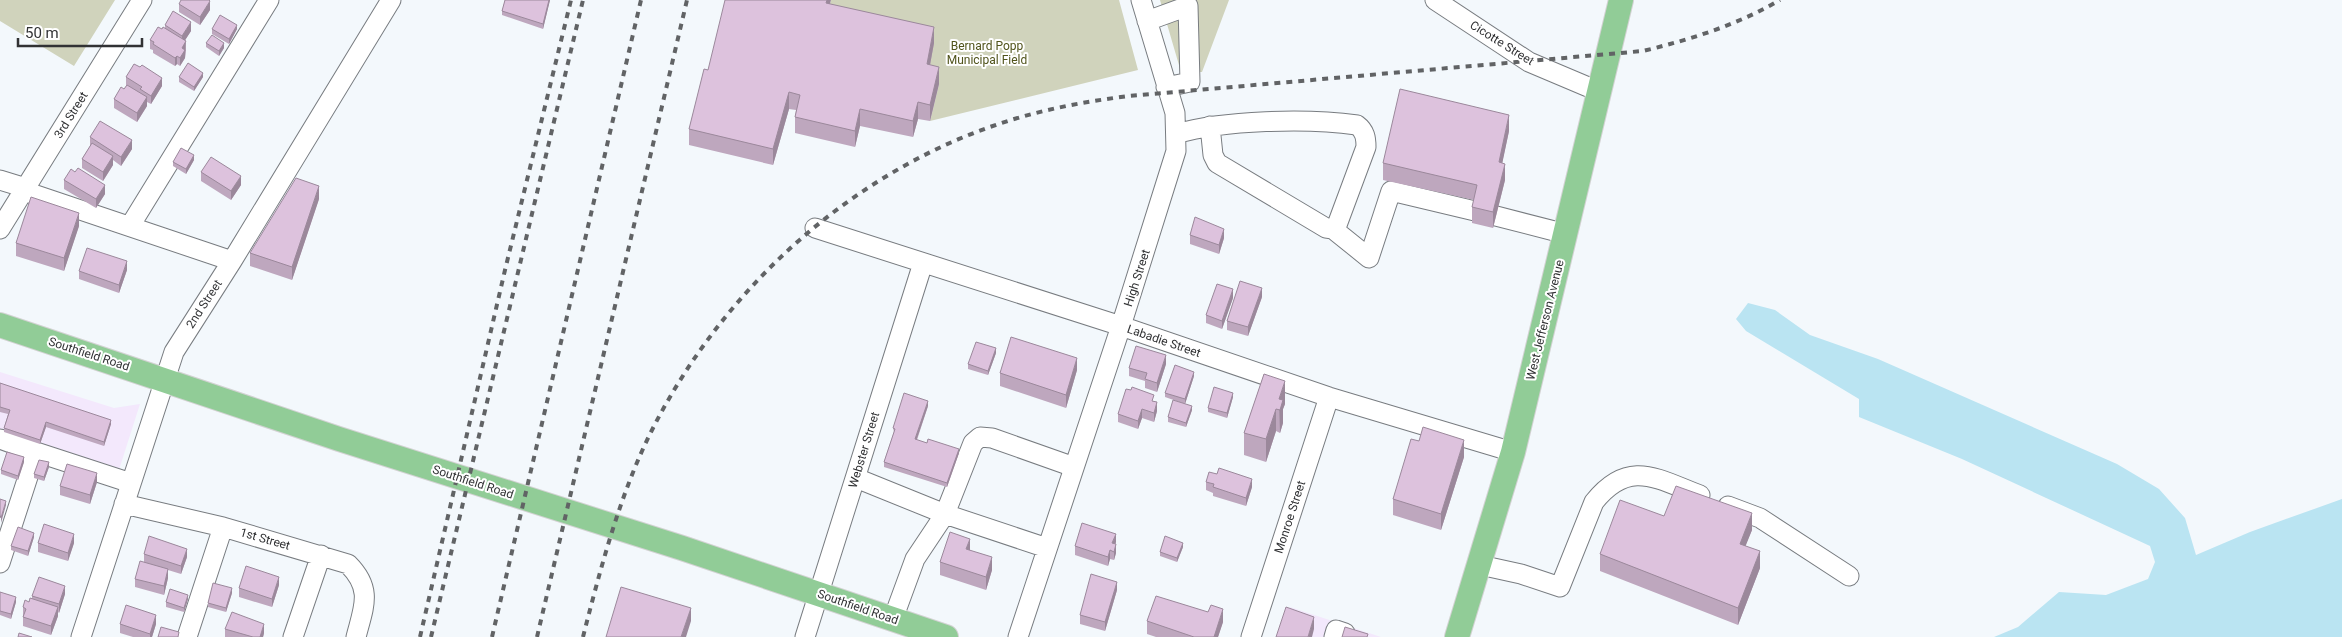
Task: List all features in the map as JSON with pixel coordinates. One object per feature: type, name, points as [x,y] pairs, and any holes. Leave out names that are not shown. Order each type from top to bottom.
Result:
[{"type":"main road","name":"West Jefferson Avenue","points":[[1457,637],[1513,452],[1621,0]]},
{"type":"main road","name":"Southfield Road","points":[[0,325],[339,439],[819,594],[906,627],[946,637]]},
{"type":"street","name":"3rd Street","points":[[0,229],[142,0]]},
{"type":"street","points":[[130,226],[269,0]]},
{"type":"street","name":"2nd Street","points":[[81,637],[174,352],[232,261],[391,0]]},
{"type":"street","name":"High Street","points":[[1018,637],[1173,164],[1176,134],[1175,113],[1141,0]]},
{"type":"street","name":"Cicotte Street","points":[[1435,0],[1529,62],[1600,92]]},
{"type":"street","points":[[1147,21],[1188,6],[1190,82],[1166,87]]},
{"type":"street","points":[[1176,134],[1210,126],[1303,122],[1357,125],[1362,129],[1366,137],[1366,147],[1337,225],[1333,228]]},
{"type":"street","points":[[1210,126],[1213,155],[1217,163],[1326,228],[1333,228],[1369,258],[1391,191],[1475,212]]},
{"type":"street","points":[[0,180],[232,261]]},
{"type":"street","points":[[1496,216],[1566,234]]},
{"type":"street","name":"Labadie Street","points":[[815,228],[1121,326],[1329,398],[1513,452]]},
{"type":"street","name":"Webster Street","points":[[805,637],[923,263]]},
{"type":"street","name":"Monroe Street","points":[[1251,637],[1329,398]]},
{"type":"street","points":[[906,627],[916,559],[945,514],[973,443],[980,437],[992,438],[1074,467]]},
{"type":"street","points":[[0,439],[130,483]]},
{"type":"street","points":[[0,563],[36,452]]},
{"type":"street","points":[[1480,565],[1521,574],[1560,587],[1594,502],[1604,490],[1618,480],[1646,475],[1760,518],[1849,576]]},
{"type":"street","points":[[856,478],[945,514],[1047,548]]},
{"type":"street","name":"1st Street","points":[[124,504],[222,527],[321,554],[348,564],[361,577],[364,594],[363,609],[356,637]]},
{"type":"street","points":[[187,637],[222,527]]},
{"type":"street","points":[[293,637],[321,554]]},
{"type":"shaded area","points":[[0,372],[114,408],[140,404],[117,476],[0,438]]},
{"type":"shaded area","points":[[1290,607],[1381,637],[1279,637]]},
{"type":"green space","points":[[0,0],[115,0],[74,66],[0,21]]},
{"type":"green space","name":"Bernard Popp Municipal Field","points":[[831,0],[1119,0],[1138,70],[930,121],[939,84],[826,19]]},
{"type":"green space","points":[[1160,0],[1229,0],[1202,72],[1181,72]]},
{"type":"water","points":[[1748,303],[1775,310],[1810,335],[1878,359],[2117,464],[2159,489],[2185,518],[2196,555],[2250,532],[2342,499],[2342,637],[1994,637],[2018,627],[2059,592],[2106,595],[2148,579],[2155,562],[2150,546],[1962,459],[1859,417],[1859,399],[1746,331],[1736,319]]},
{"type":"building","points":[[181,0],[210,1],[200,17],[179,4]]},
{"type":"building","points":[[505,0],[549,0],[543,24],[502,11]]},
{"type":"building","points":[[725,0],[827,0],[826,3],[934,27],[927,64],[939,67],[930,105],[918,102],[913,121],[860,109],[855,131],[795,117],[800,95],[789,92],[773,149],[689,129],[704,69],[708,70]]},
{"type":"building","points":[[173,11],[191,22],[182,36],[165,25]]},
{"type":"building","points":[[220,15],[237,25],[229,39],[212,29]]},
{"type":"building","points":[[158,27],[162,29],[163,27],[186,41],[182,48],[185,50],[180,58],[177,56],[175,58],[150,40]]},
{"type":"building","points":[[212,35],[224,43],[219,51],[206,43]]},
{"type":"building","points":[[188,63],[203,73],[194,87],[179,77]]},
{"type":"building","points":[[134,64],[140,67],[142,65],[162,78],[151,96],[140,89],[142,87],[126,77]]},
{"type":"building","points":[[127,85],[147,97],[137,113],[114,99],[121,87],[124,89]]},
{"type":"building","points":[[1400,89],[1509,115],[1499,162],[1505,164],[1493,212],[1472,207],[1477,185],[1383,163]]},
{"type":"building","points":[[100,121],[132,140],[121,157],[90,137]]},
{"type":"building","points":[[92,143],[113,156],[103,172],[82,159]]},
{"type":"building","points":[[181,148],[194,155],[186,169],[173,162]]},
{"type":"building","points":[[211,157],[241,176],[231,191],[201,172]]},
{"type":"building","points":[[78,168],[105,185],[96,199],[64,180],[71,169],[75,172]]},
{"type":"building","points":[[296,178],[319,186],[292,267],[250,253]]},
{"type":"building","points":[[31,197],[79,213],[64,258],[16,243]]},
{"type":"building","points":[[1195,217],[1224,229],[1219,245],[1190,235]]},
{"type":"building","points":[[87,248],[127,261],[119,285],[79,271]]},
{"type":"building","points":[[1240,281],[1262,288],[1248,327],[1227,321]]},
{"type":"building","points":[[1217,284],[1233,289],[1222,321],[1206,315]]},
{"type":"building","points":[[1011,337],[1077,358],[1066,395],[1000,373]]},
{"type":"building","points":[[976,342],[996,348],[988,371],[968,364]]},
{"type":"building","points":[[1136,346],[1166,355],[1157,383],[1145,379],[1147,373],[1129,368]]},
{"type":"building","points":[[1175,365],[1194,372],[1185,399],[1165,393]]},
{"type":"building","points":[[1264,374],[1285,381],[1279,399],[1283,400],[1280,410],[1276,409],[1266,439],[1244,433]]},
{"type":"building","points":[[0,383],[111,420],[104,442],[46,422],[40,440],[4,428],[10,410],[0,407]]},
{"type":"building","points":[[1132,387],[1154,395],[1152,401],[1157,402],[1154,413],[1142,409],[1138,421],[1118,414],[1126,389],[1131,390]]},
{"type":"building","points":[[1214,387],[1233,393],[1227,413],[1208,408]]},
{"type":"building","points":[[904,393],[928,401],[915,439],[927,443],[928,439],[959,449],[947,483],[884,462]]},
{"type":"building","points":[[1173,400],[1192,406],[1186,423],[1168,417]]},
{"type":"building","points":[[1423,427],[1464,440],[1441,514],[1393,499],[1411,439],[1419,441]]},
{"type":"building","points":[[7,452],[24,457],[18,476],[1,470]]},
{"type":"building","points":[[39,460],[49,462],[44,477],[34,474]]},
{"type":"building","points":[[67,464],[97,473],[90,495],[60,486]]},
{"type":"building","points":[[1219,468],[1252,479],[1246,498],[1213,487],[1214,484],[1206,482],[1209,472],[1217,474]]},
{"type":"building","points":[[1676,486],[1752,513],[1740,544],[1760,551],[1738,608],[1600,554],[1620,500],[1664,516]]},
{"type":"building","points":[[0,499],[6,501],[1,518],[0,515]]},
{"type":"building","points":[[1082,523],[1116,534],[1112,543],[1116,544],[1114,552],[1110,550],[1108,557],[1075,546]]},
{"type":"building","points":[[44,524],[74,534],[68,553],[38,543]]},
{"type":"building","points":[[18,527],[34,533],[28,551],[11,546]]},
{"type":"building","points":[[950,532],[970,539],[966,549],[992,557],[986,577],[940,562]]},
{"type":"building","points":[[149,536],[187,549],[181,566],[144,554]]},
{"type":"building","points":[[1165,536],[1183,543],[1177,558],[1160,552]]},
{"type":"building","points":[[140,561],[168,569],[164,586],[135,579]]},
{"type":"building","points":[[246,566],[279,577],[272,599],[239,588]]},
{"type":"building","points":[[1091,574],[1117,582],[1105,622],[1080,615]]},
{"type":"building","points":[[39,577],[65,586],[59,604],[32,596]]},
{"type":"building","points":[[213,583],[232,588],[226,608],[208,603]]},
{"type":"building","points":[[621,587],[691,608],[681,637],[606,637]]},
{"type":"building","points":[[170,589],[188,595],[184,608],[166,602]]},
{"type":"building","points":[[0,592],[16,597],[11,614],[0,611]]},
{"type":"building","points":[[1156,596],[1208,612],[1211,605],[1223,609],[1214,637],[1194,637],[1147,621]]},
{"type":"building","points":[[30,598],[58,607],[51,626],[23,617],[26,609],[23,607],[25,600],[29,602]]},
{"type":"building","points":[[126,605],[156,615],[150,634],[120,624]]},
{"type":"building","points":[[1286,607],[1314,617],[1308,637],[1276,637]]},
{"type":"building","points":[[232,612],[264,624],[260,637],[253,637],[225,629]]},
{"type":"building","points":[[161,627],[179,632],[178,637],[158,637]]},
{"type":"building","points":[[1345,627],[1368,634],[1367,637],[1342,637]]},
{"type":"building","points":[[19,633],[32,637],[18,637]]},
{"type":"railway","points":[[420,637],[505,270],[571,0]]},
{"type":"railway","points":[[431,637],[583,0]]},
{"type":"railway","points":[[492,637],[641,0]]},
{"type":"railway","points":[[537,637],[687,0]]},
{"type":"railway","points":[[583,637],[620,506],[651,432],[681,379],[716,329],[755,283],[800,240],[848,202],[899,169],[954,141],[1011,120],[1070,105],[1129,96],[1643,51],[1731,24],[1780,0]]}]
